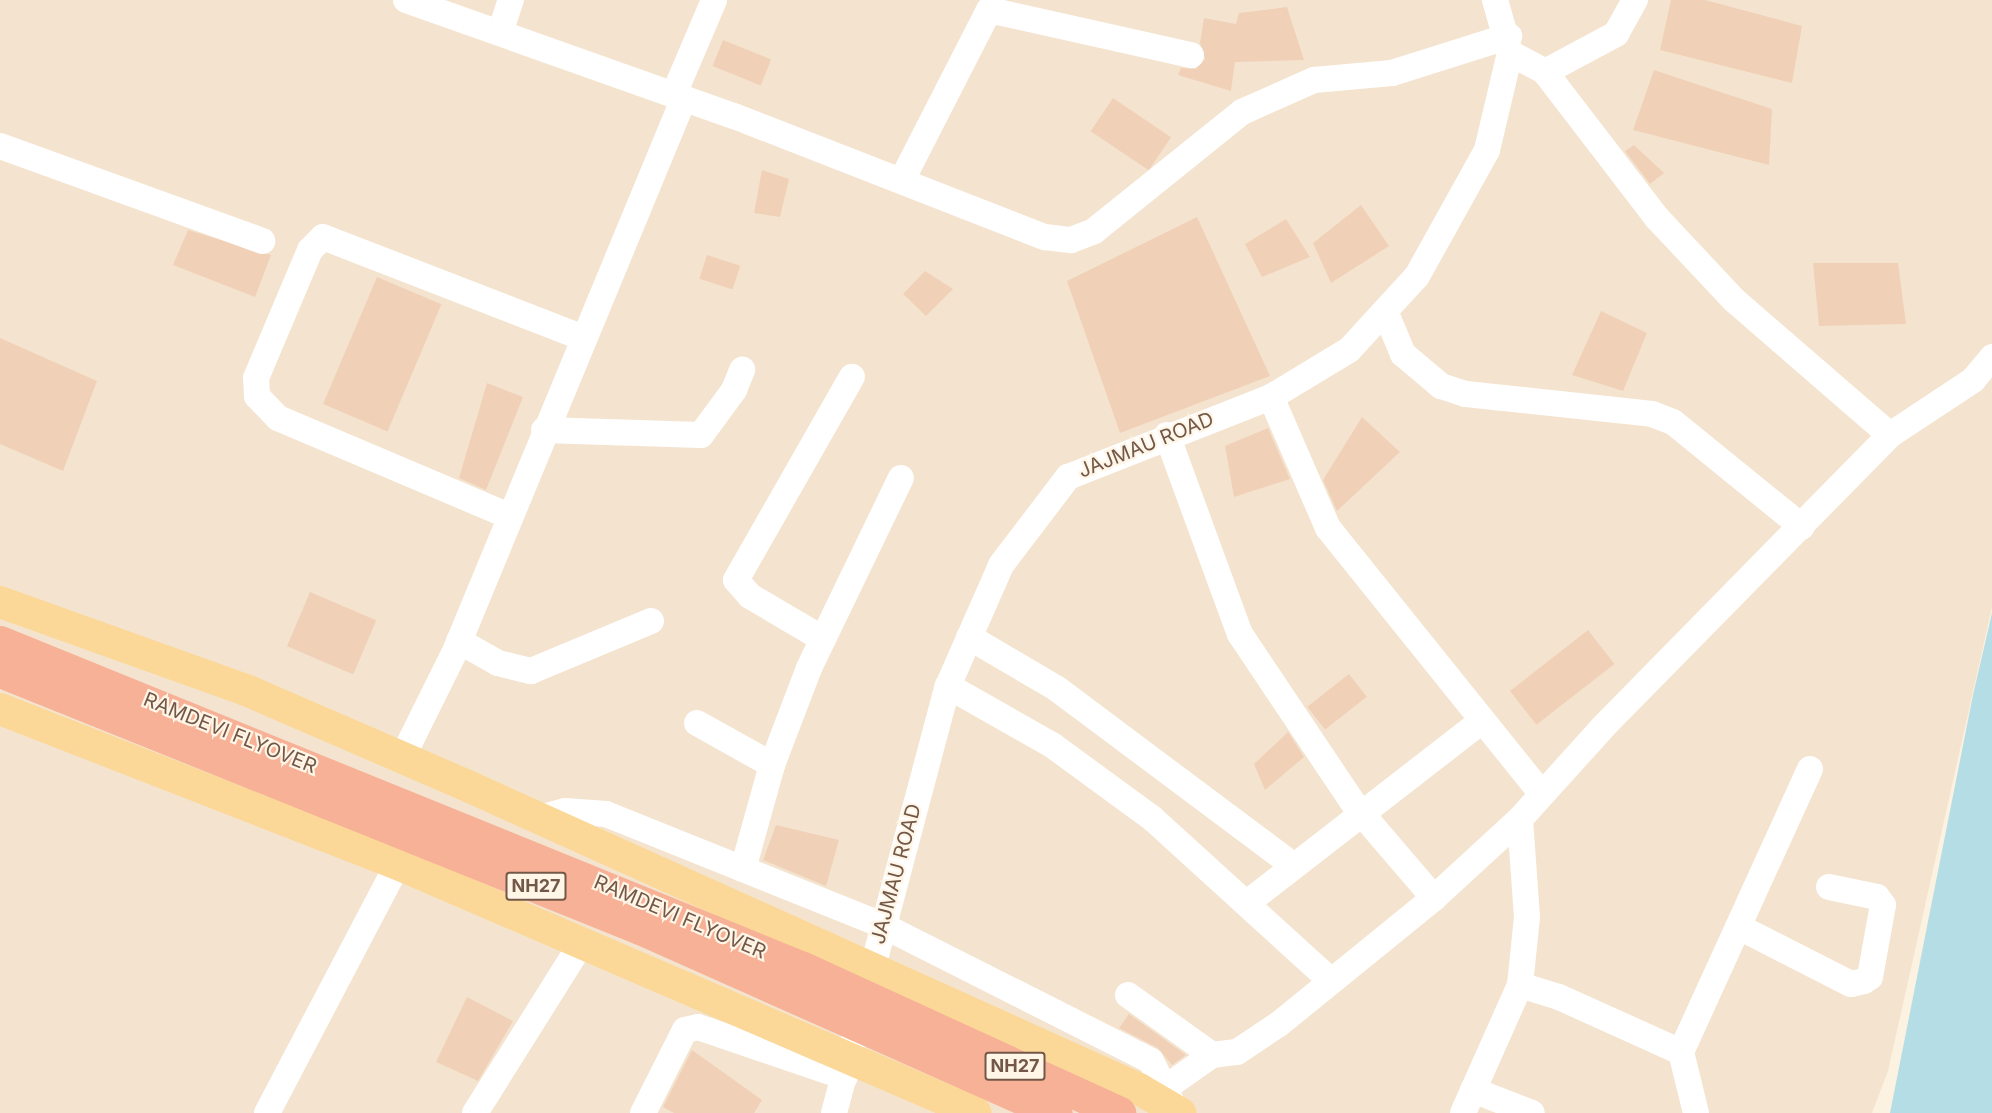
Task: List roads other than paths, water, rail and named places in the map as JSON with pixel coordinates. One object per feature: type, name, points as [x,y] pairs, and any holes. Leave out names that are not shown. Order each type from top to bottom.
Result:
[{"type":"highway","name":"RAMDEVI FLYOVER","points":[[0,642],[464,828],[906,1032],[1056,1113]]},
{"type":"highway","name":"RAMDEVI FLYOVER","points":[[0,671],[629,924],[1119,1113]]},
{"type":"main road","points":[[0,602],[246,690],[539,818],[1174,1102]]},
{"type":"main road","points":[[0,709],[398,864],[848,1065],[975,1113]]},
{"type":"street","points":[[406,0],[679,96],[1045,237],[1071,240],[1094,231],[1242,112],[1314,80],[1392,73],[1510,44]]},
{"type":"street","points":[[500,33],[511,0]]},
{"type":"street","points":[[402,758],[459,641],[679,96],[714,0]]},
{"type":"street","points":[[1495,0],[1510,44],[1545,72],[1657,218],[1734,300],[1890,435]]},
{"type":"street","points":[[1545,72],[1616,34],[1635,0]]},
{"type":"street","points":[[902,180],[989,10],[1191,55]]},
{"type":"street","name":"JAJMAU ROAD","points":[[834,1113],[882,925],[948,686],[1001,565],[1068,477],[1167,435],[1271,397],[1349,350],[1417,276],[1487,150],[1510,44]]},
{"type":"street","points":[[0,146],[262,241]]},
{"type":"street","points":[[509,516],[279,418],[257,396],[256,378],[310,250],[323,237],[581,338]]},
{"type":"street","points":[[1385,311],[1404,354],[1441,386],[1466,394],[1652,414],[1673,422],[1802,526]]},
{"type":"street","points":[[1128,996],[1212,1054],[1237,1053],[1434,898],[1520,819],[1890,435],[1973,380],[1992,357]]},
{"type":"street","points":[[544,430],[700,435],[734,390],[742,370]]},
{"type":"street","points":[[823,639],[750,596],[736,580],[852,377]]},
{"type":"street","points":[[1271,397],[1328,528],[1542,794]]},
{"type":"street","points":[[1167,435],[1240,634],[1362,815],[1434,898]]},
{"type":"street","points":[[742,869],[772,765],[823,639],[901,478]]},
{"type":"street","points":[[459,641],[498,663],[531,671],[651,621]]},
{"type":"street","points":[[969,637],[1056,688],[1294,866]]},
{"type":"street","points":[[948,686],[1052,745],[1153,819],[1329,979]]},
{"type":"street","points":[[1247,903],[1482,722]]},
{"type":"street","points":[[697,723],[772,765]]},
{"type":"street","points":[[1696,1113],[1681,1052],[1741,928],[1753,888],[1810,769]]},
{"type":"street","points":[[539,818],[565,811],[606,814],[882,925],[1151,1061],[1174,1102],[1212,1054]]},
{"type":"street","points":[[1520,819],[1527,917],[1520,985],[1468,1101],[1532,1113]]},
{"type":"street","points":[[267,1113],[398,864]]},
{"type":"street","points":[[1741,928],[1851,984],[1864,981],[1870,977],[1883,904],[1877,897],[1829,887]]},
{"type":"street","points":[[475,1113],[581,944]]},
{"type":"street","points":[[1520,985],[1580,1005],[1681,1052]]},
{"type":"street","points":[[643,1113],[685,1030],[698,1027],[848,1065]]},
{"type":"water","points":[[1992,613],[1992,1113],[1890,1113],[1973,695]]}]
